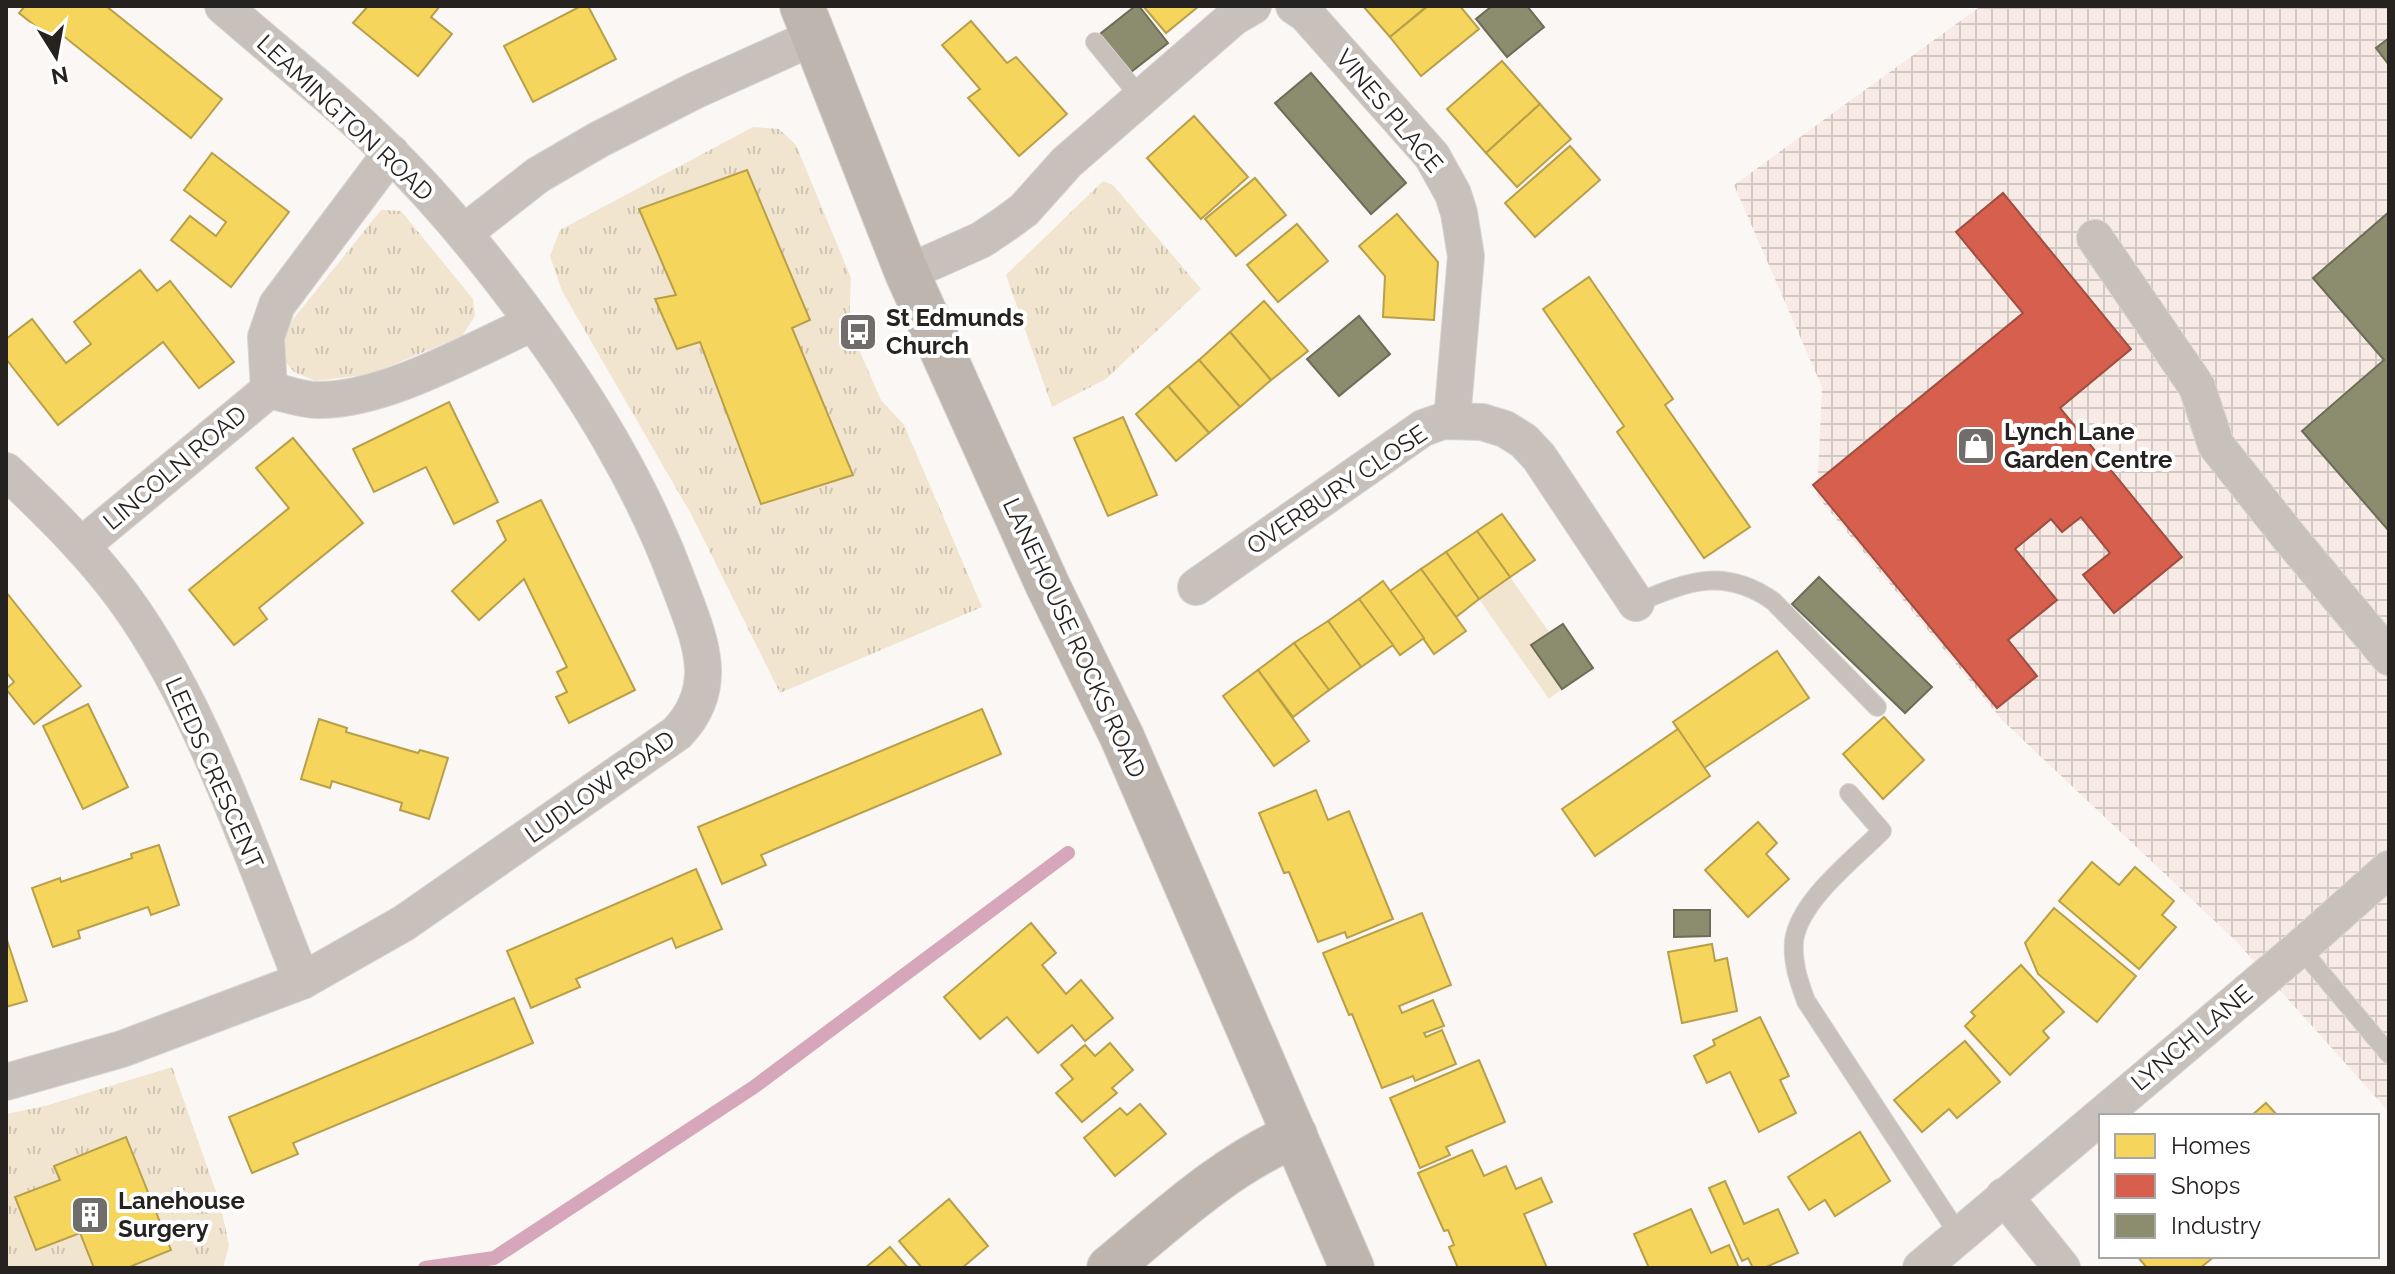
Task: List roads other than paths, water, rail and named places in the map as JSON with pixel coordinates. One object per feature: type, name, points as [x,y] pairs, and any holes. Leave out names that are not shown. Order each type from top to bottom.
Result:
[{"type":"main road","name":"LANEHOUSE ROCKS ROAD","points":[[808,21],[907,273],[1048,586],[1122,737],[1352,1268]]},
{"type":"main road","points":[[1109,1268],[1212,1182],[1266,1148],[1295,1135]]},
{"type":"street","name":"LEAMINGTON ROAD","points":[[223,6],[391,153],[465,232]]},
{"type":"street","points":[[907,273],[981,240],[1024,210],[1067,162],[1234,17],[1253,6]]},
{"type":"street","name":"VINES PLACE","points":[[1294,6],[1306,14],[1432,156],[1453,194],[1466,256],[1452,420]]},
{"type":"street","points":[[465,232],[538,175],[694,91],[808,21]]},
{"type":"street","name":"LINCOLN ROAD","points":[[269,390],[266,337],[277,305],[391,153]]},
{"type":"street","name":"LUDLOW ROAD","points":[[6,1082],[122,1049],[302,981],[404,923],[660,747],[691,719],[699,702],[703,657],[697,632],[648,508],[591,405],[465,232]]},
{"type":"street","points":[[2095,238],[2197,387],[2216,445],[2389,657]]},
{"type":"street","name":"LINCOLN ROAD","points":[[269,390],[317,400],[358,395],[395,385],[533,323]]},
{"type":"street","name":"LINCOLN ROAD","points":[[81,546],[269,390]]},
{"type":"street","name":"OVERBURY CLOSE","points":[[1196,587],[1423,428],[1452,420],[1470,420],[1495,425],[1532,448],[1636,603]]},
{"type":"street","name":"LEEDS CRESCENT","points":[[6,471],[81,546],[113,583],[143,627],[195,720],[302,981]]},
{"type":"street","name":"LYNCH LANE","points":[[2102,1114],[2389,869]]},
{"type":"street","name":"LYNCH LANE","points":[[1921,1268],[2099,1116]]},
{"type":"street","points":[[2004,1196],[2062,1268]]},
{"type":"lane","points":[[1095,42],[1141,98]]},
{"type":"lane","points":[[1636,603],[1676,587],[1711,579],[1754,588],[1773,601],[1877,707]]},
{"type":"lane","points":[[1849,793],[1882,831],[1815,898],[1802,917],[1794,938],[1794,961],[1806,1001],[1959,1235]]},
{"type":"lane","points":[[2300,948],[2389,1054]]},
{"type":"waterway","points":[[425,1268],[494,1258],[754,1087],[1068,853]]},
{"type":"place","name":"St Edmunds Church","points":[[858,332]]},
{"type":"place","name":"Lynch Lane Garden Centre","points":[[1976,446]]},
{"type":"place","name":"Lanehouse Surgery","points":[[90,1215]]}]
